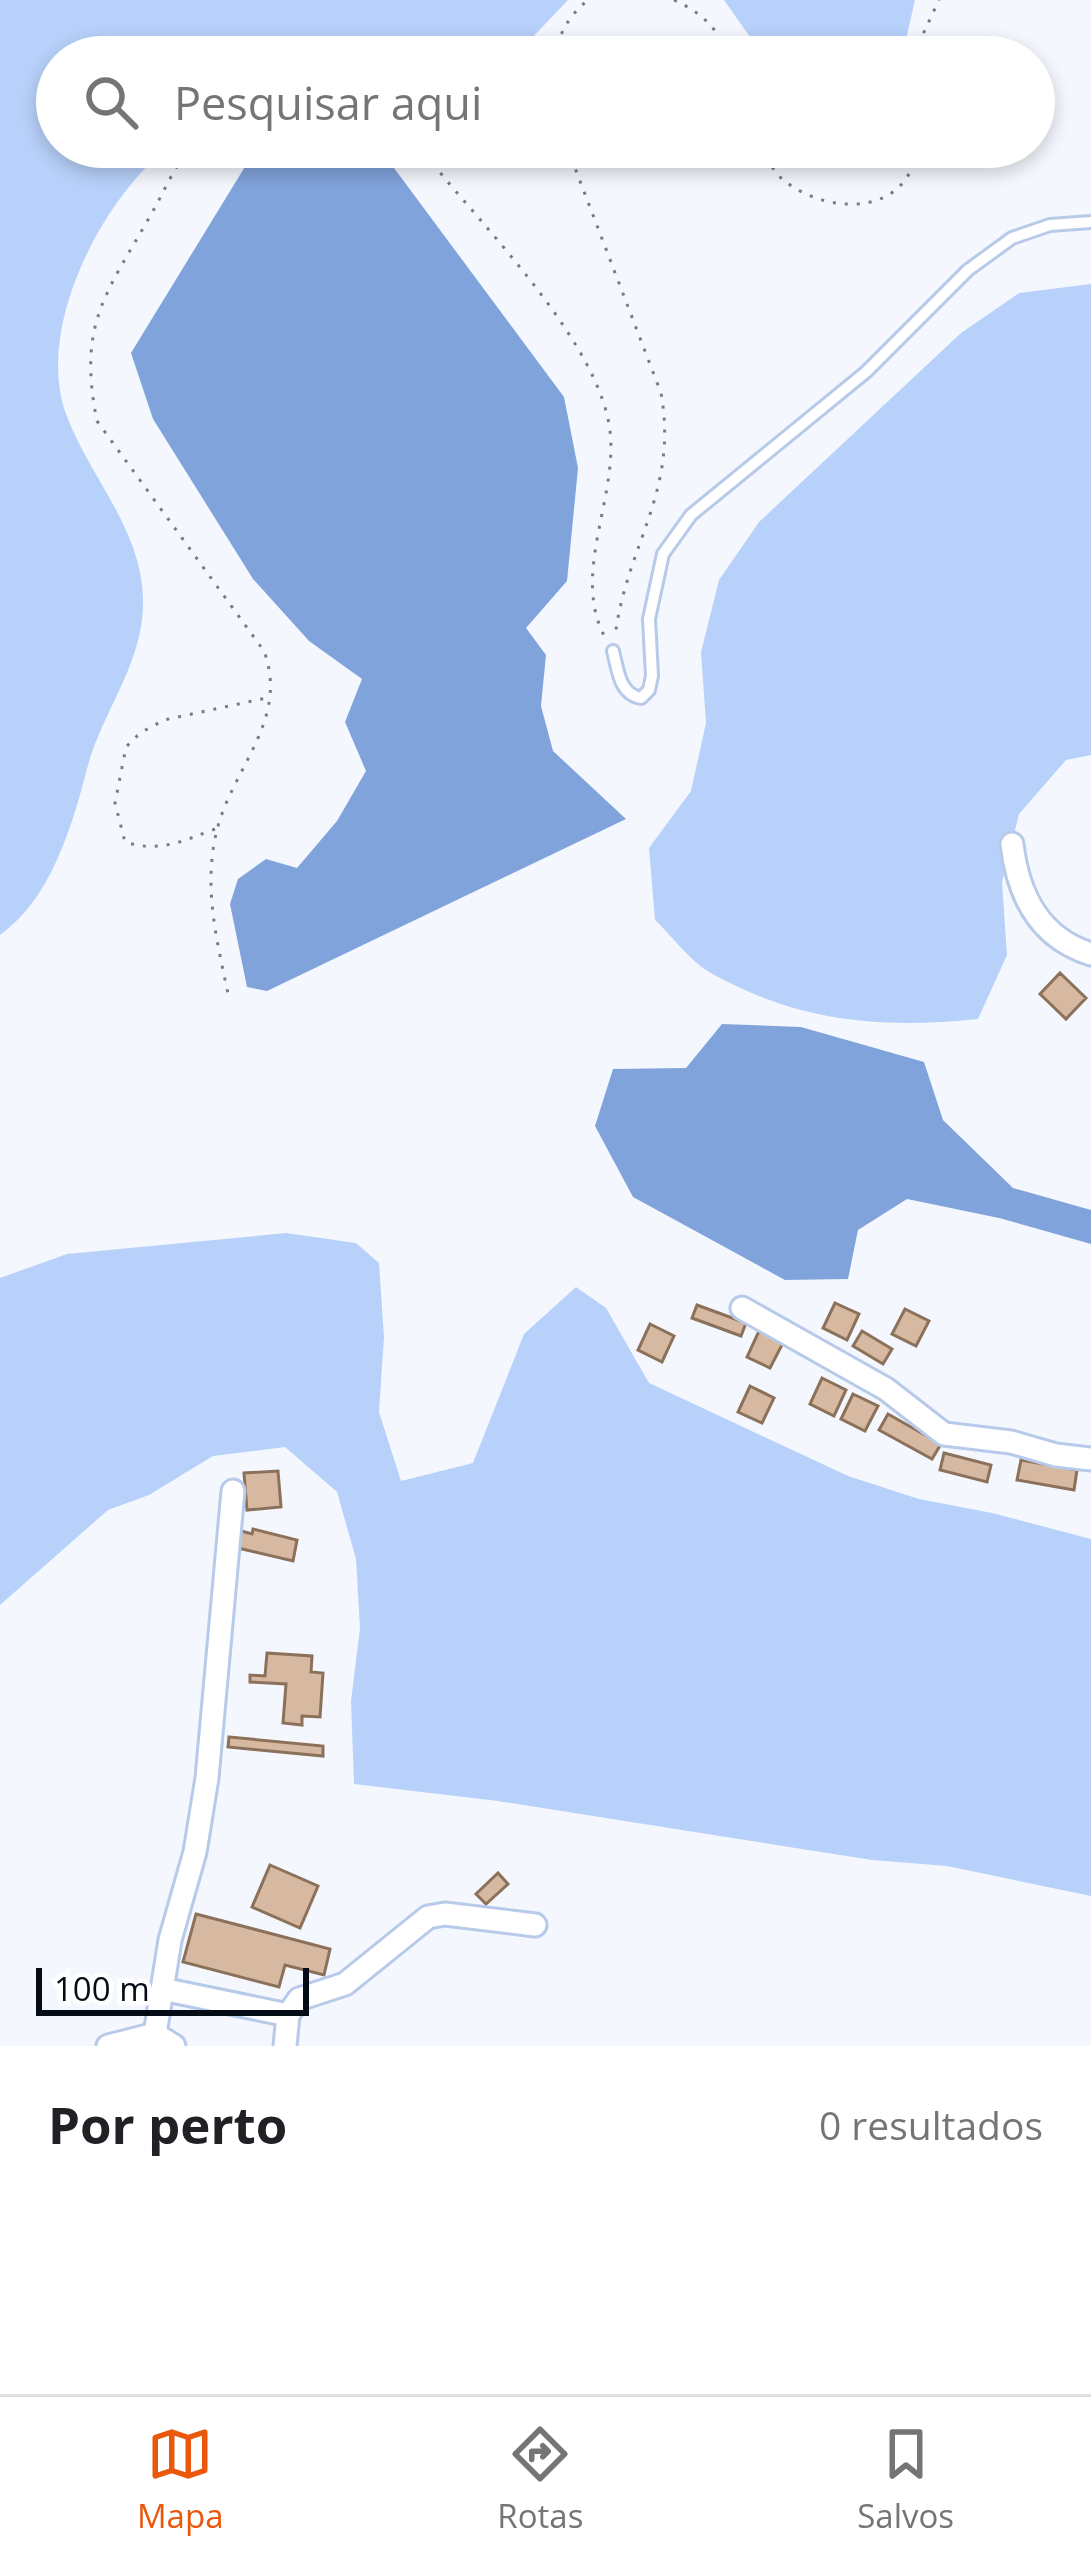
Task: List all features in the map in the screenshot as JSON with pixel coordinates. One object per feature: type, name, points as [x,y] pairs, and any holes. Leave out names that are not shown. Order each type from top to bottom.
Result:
[{"type":"street","points":[[1012,844],[1016,874],[1028,905],[1050,933],[1072,948],[1091,953]]},
{"type":"street","points":[[742,1308],[886,1389],[944,1434],[1091,1459]]},
{"type":"street","points":[[108,2046],[165,2040],[162,1989],[170,1940],[195,1852],[207,1778],[232,1491]]},
{"type":"street","points":[[285,2046],[288,2014],[299,1999],[345,1984],[428,1917],[445,1914],[535,1925]]},
{"type":"street","points":[[162,1989],[288,2014]]},
{"type":"lane","points":[[613,651],[622,687],[641,698],[652,676],[649,619],[663,554],[691,515],[866,372],[968,270],[1012,238],[1050,225],[1091,222]]},
{"type":"path","points":[[559,36],[571,14],[589,0]]},
{"type":"path","points":[[674,0],[698,11],[720,36]]},
{"type":"path","points":[[923,36],[939,0]]},
{"type":"path","points":[[180,168],[98,310],[88,381],[97,422],[264,651],[273,675],[259,737],[217,828],[209,869],[212,913],[230,999]]},
{"type":"path","points":[[436,168],[580,346],[603,399],[610,464],[592,608],[613,651]]},
{"type":"path","points":[[575,168],[661,393],[667,426],[661,483],[619,606],[613,651]]},
{"type":"path","points":[[773,168],[780,178],[809,196],[837,205],[892,194],[912,168]]},
{"type":"path","points":[[217,828],[147,849],[125,842],[115,803],[126,747],[164,720],[271,697]]},
{"type":"shaded area","points":[[0,0],[568,0],[534,36],[36,36],[36,168],[145,168],[119,199],[80,268],[59,344],[66,414],[126,530],[141,579],[143,606],[136,649],[93,749],[57,860],[33,902],[0,935]]},
{"type":"shaded area","points":[[724,0],[915,0],[907,36],[749,36]]},
{"type":"shaded area","points":[[244,168],[394,168],[564,397],[578,468],[567,581],[526,628],[546,655],[541,706],[553,751],[626,819],[267,991],[247,987],[230,904],[238,879],[266,859],[297,868],[337,821],[366,771],[345,722],[362,679],[309,641],[253,579],[153,419],[131,353]]},
{"type":"shaded area","points":[[1091,284],[1091,755],[1066,760],[1019,814],[1002,882],[1007,955],[978,1019],[907,1023],[840,1018],[775,1002],[709,972],[655,920],[649,848],[691,791],[706,723],[701,652],[719,580],[759,522],[961,333],[1019,293]]},
{"type":"shaded area","points":[[722,1024],[801,1027],[924,1062],[943,1120],[1013,1188],[1091,1210],[1091,1244],[907,1199],[858,1230],[848,1279],[785,1280],[633,1197],[595,1126],[613,1069],[686,1068]]},
{"type":"shaded area","points":[[286,1233],[356,1243],[379,1263],[384,1337],[379,1412],[401,1481],[473,1463],[524,1334],[576,1287],[606,1308],[649,1383],[848,1476],[919,1499],[1091,1539],[1091,1896],[947,1866],[872,1860],[498,1801],[354,1784],[351,1701],[360,1628],[356,1559],[337,1492],[285,1447],[213,1456],[149,1495],[108,1510],[0,1605],[0,1278],[67,1254]]},
{"type":"building","points":[[1060,973],[1086,998],[1066,1019],[1040,994]]},
{"type":"building","points":[[835,1303],[859,1314],[847,1340],[823,1328]]},
{"type":"building","points":[[697,1305],[746,1323],[741,1336],[692,1318]]},
{"type":"building","points":[[905,1309],[929,1321],[916,1346],[892,1334]]},
{"type":"building","points":[[650,1324],[674,1336],[662,1362],[638,1350]]},
{"type":"building","points":[[759,1331],[783,1343],[770,1368],[747,1357]]},
{"type":"building","points":[[862,1331],[892,1349],[883,1364],[853,1346]]},
{"type":"building","points":[[822,1378],[846,1390],[834,1416],[810,1404]]},
{"type":"building","points":[[750,1386],[774,1398],[762,1423],[738,1412]]},
{"type":"building","points":[[853,1394],[878,1406],[865,1431],[841,1419]]},
{"type":"building","points":[[888,1414],[941,1444],[932,1459],[879,1430]]},
{"type":"building","points":[[944,1453],[991,1465],[987,1482],[940,1470]]},
{"type":"building","points":[[1021,1460],[1077,1470],[1074,1490],[1017,1480]]},
{"type":"building","points":[[278,1471],[281,1507],[247,1510],[244,1473]]},
{"type":"building","points":[[253,1529],[297,1540],[293,1561],[238,1548],[241,1531],[252,1534]]},
{"type":"building","points":[[267,1653],[312,1656],[311,1672],[323,1673],[320,1717],[302,1716],[302,1725],[283,1723],[286,1684],[250,1682],[250,1675],[265,1676]]},
{"type":"building","points":[[229,1737],[323,1746],[323,1756],[228,1747]]},
{"type":"building","points":[[270,1865],[318,1886],[300,1928],[252,1907]]},
{"type":"building","points":[[498,1873],[508,1884],[486,1904],[476,1894]]},
{"type":"building","points":[[196,1914],[330,1949],[324,1975],[285,1965],[279,1987],[183,1962]]}]
